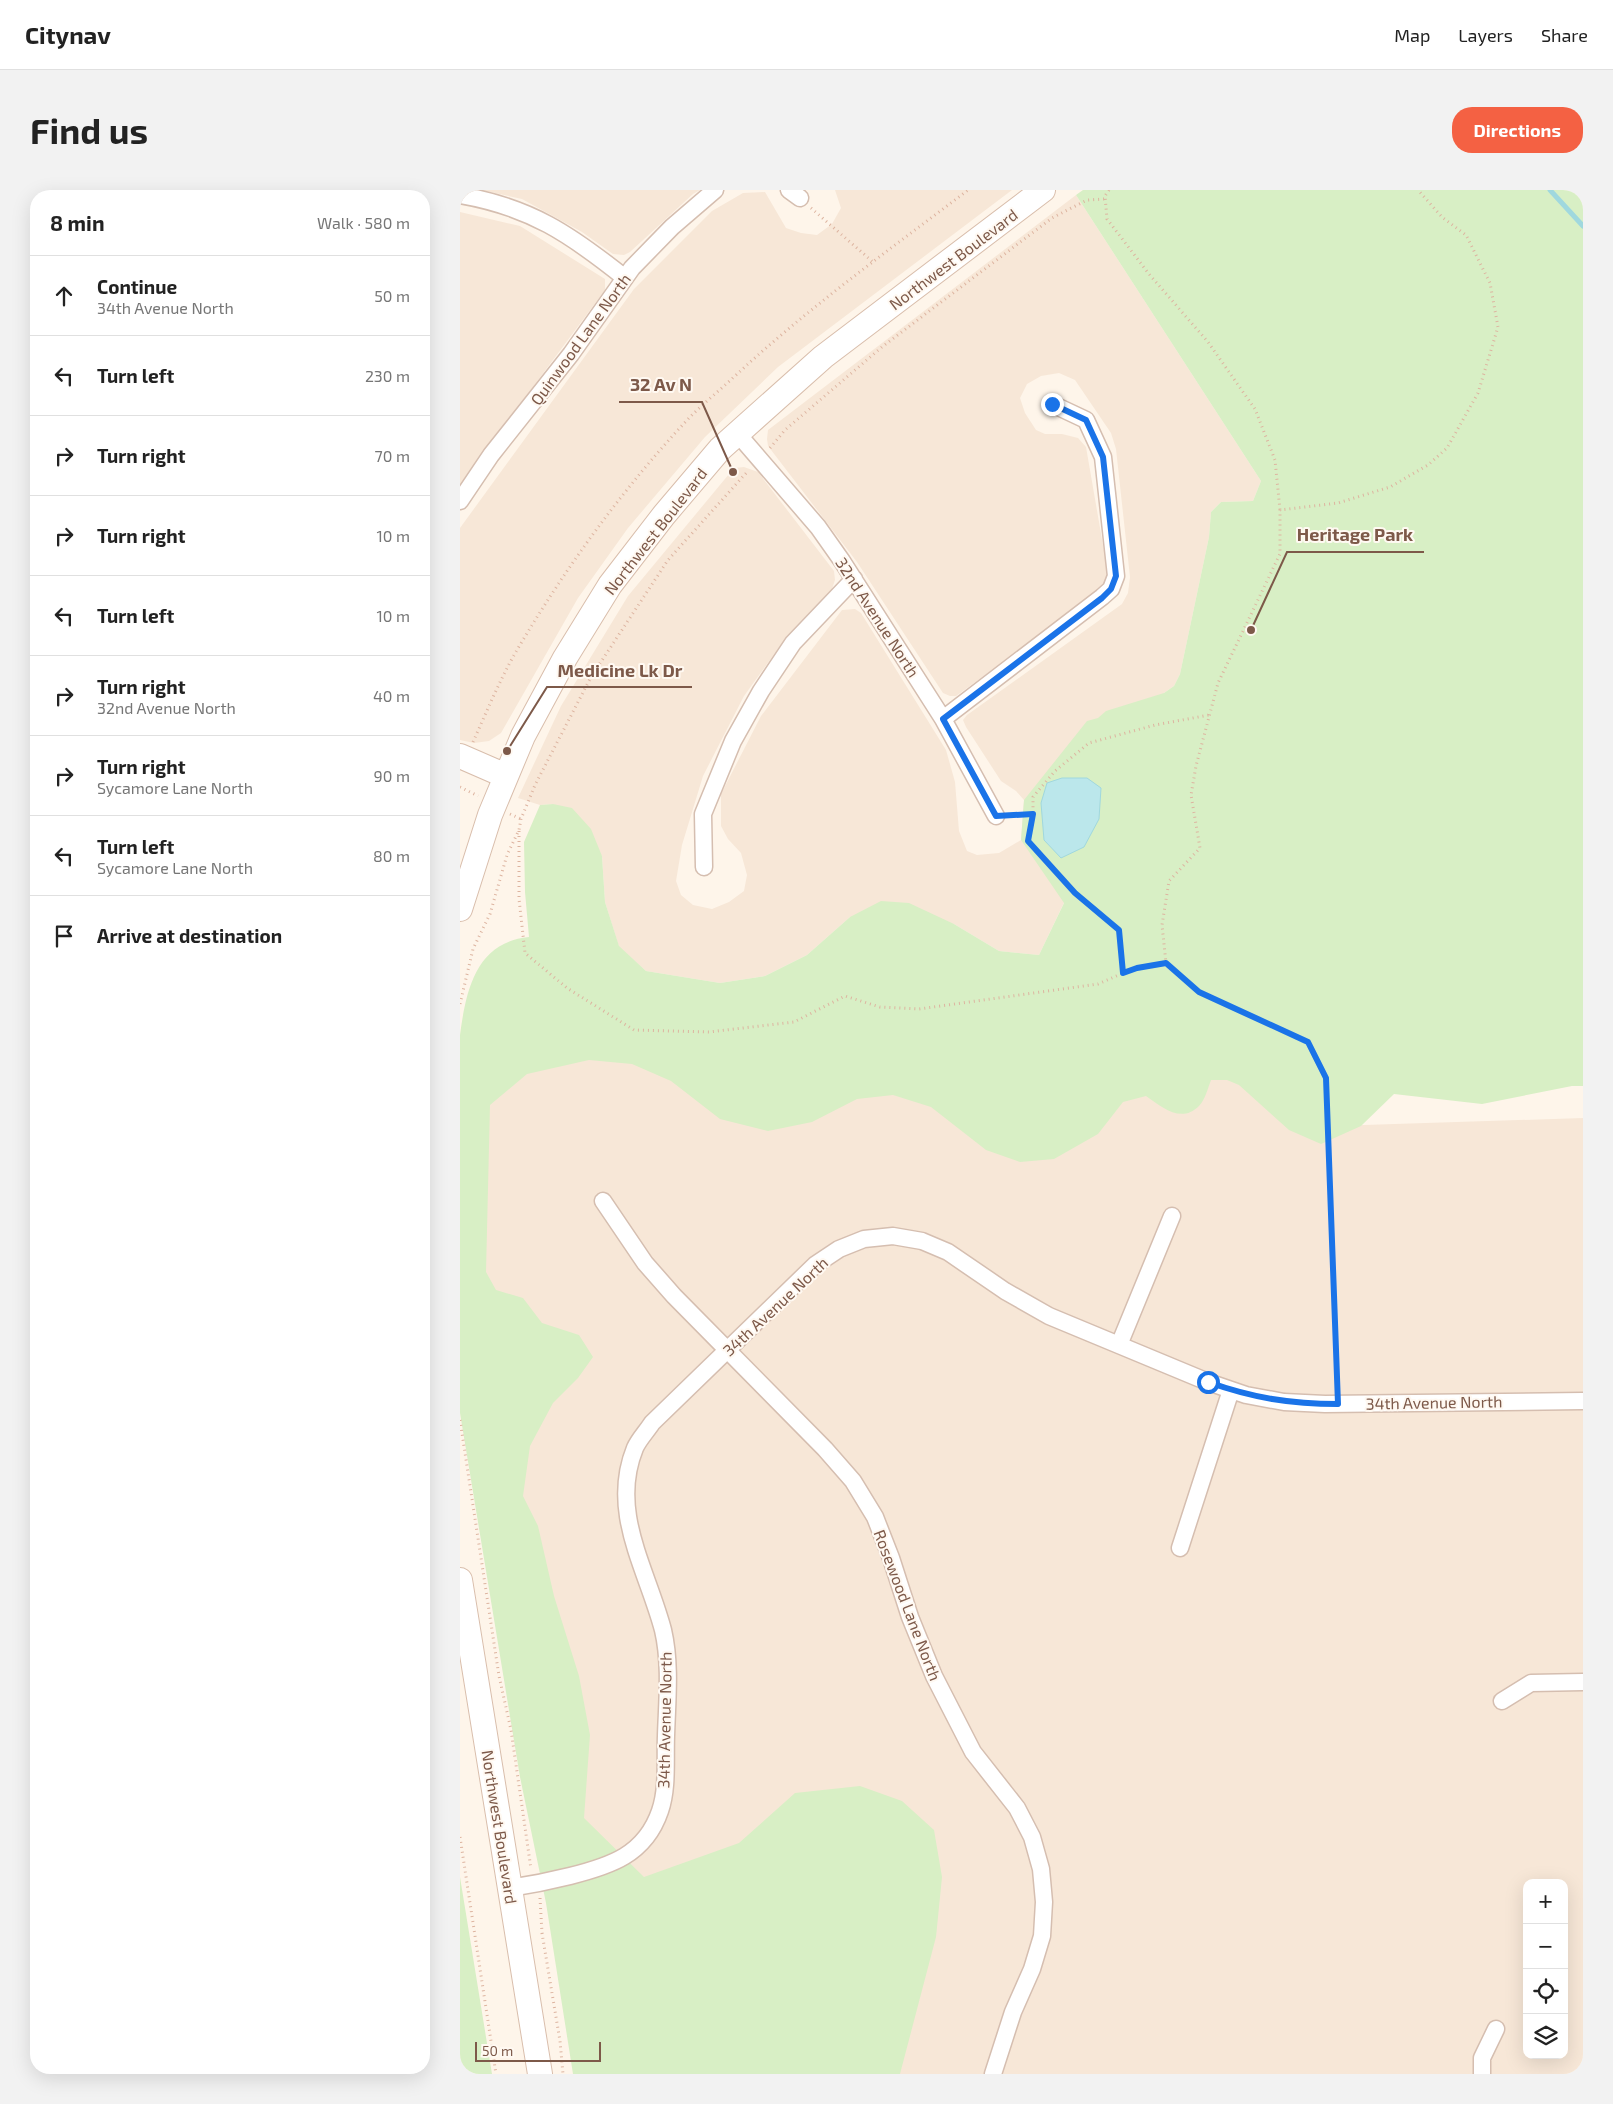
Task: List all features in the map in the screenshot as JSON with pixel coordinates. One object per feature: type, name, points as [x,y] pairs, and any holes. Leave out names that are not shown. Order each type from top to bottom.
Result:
[{"type":"main road","name":"Northwest Boulevard","points":[[460,908],[490,816],[523,736],[565,658],[610,585],[670,508],[720,449],[823,357],[1044,190]]},
{"type":"main road","points":[[467,748],[506,776]]},
{"type":"main road","name":"Northwest Boulevard","points":[[460,1580],[540,2074]]},
{"type":"street","name":"Quinwood Lane North","points":[[460,501],[491,456],[571,354],[624,278],[672,227],[715,190]]},
{"type":"street","points":[[460,195],[520,210],[538,219],[589,250],[624,278]]},
{"type":"street","points":[[943,719],[1102,598],[1111,589],[1116,576],[1103,457],[1086,420],[1052,404]]},
{"type":"street","name":"32nd Avenue North","points":[[737,433],[818,526],[854,579],[943,719],[996,816]]},
{"type":"street","points":[[704,867],[703,814],[733,741],[761,691],[793,644],[854,579]]},
{"type":"street","name":"Rosewood Lane North","points":[[603,1202],[646,1263],[674,1296],[825,1449],[853,1481],[875,1517],[891,1558],[910,1617],[938,1684],[973,1752],[1017,1808],[1032,1837],[1040,1869],[1044,1902],[1042,1936],[1032,1969],[1013,2012],[992,2074]]},
{"type":"street","points":[[1119,1345],[1172,1216]]},
{"type":"street","name":"34th Avenue North","points":[[510,1888],[538,1884],[613,1864],[634,1850],[650,1832],[660,1811],[665,1788],[667,1663],[664,1633],[630,1529],[625,1501],[627,1474],[636,1447],[652,1423],[815,1265],[838,1249],[864,1239],[893,1236],[922,1241],[948,1252],[1005,1290],[1049,1316],[1246,1395],[1284,1402],[1338,1404],[1583,1401]]},
{"type":"street","points":[[1180,1548],[1231,1390]]},
{"type":"street","points":[[1502,1702],[1531,1682],[1583,1682]]},
{"type":"street","points":[[1482,2074],[1482,2058],[1496,2029]]},
{"type":"path","points":[[467,748],[517,651],[570,568],[633,481],[692,416],[762,351],[821,301],[968,190]]},
{"type":"path","points":[[1109,190],[1104,196],[1107,219],[1149,274],[1208,342],[1255,409],[1275,460],[1280,510],[1280,554],[1218,683],[1196,766],[1191,795],[1200,848],[1169,882],[1162,925],[1166,963],[1199,992],[1308,1042],[1326,1078],[1338,1404]]},
{"type":"path","points":[[1280,510],[1338,503],[1390,487],[1428,465],[1447,448],[1478,393],[1498,327],[1490,283],[1466,235],[1442,217],[1418,190]]},
{"type":"path","points":[[794,194],[873,262]]},
{"type":"path","points":[[1123,973],[1119,930],[1075,893],[1028,841],[1033,814],[1033,797],[1055,771],[1089,743],[1155,725],[1209,715]]},
{"type":"path","points":[[996,816],[1033,814]]},
{"type":"path","points":[[520,819],[519,899],[525,953],[567,988],[634,1030],[709,1032],[794,1022],[845,996],[880,1007],[919,1008],[1098,984],[1137,968],[1166,963]]},
{"type":"path","points":[[460,1004],[473,949],[490,914],[508,856],[519,830]]},
{"type":"path","points":[[460,1420],[499,1676],[511,1730],[530,1867],[538,1884],[542,1933],[560,2042],[563,2074]]},
{"type":"path","points":[[460,1837],[496,2074]]},
{"type":"shaded area","points":[[481,190],[700,190],[693,194],[630,252],[624,255],[613,254],[582,232],[522,199]]},
{"type":"shaded area","points":[[835,190],[1012,190],[778,367],[705,437],[628,528],[578,598],[501,733],[489,741],[474,743],[460,740],[460,528],[634,289],[712,211],[743,193],[765,192],[786,228],[801,233],[817,235],[832,224],[841,208]]},
{"type":"shaded area","points":[[1076,195],[1261,481],[1253,501],[1221,502],[1211,512],[1209,537],[1180,674],[1174,686],[1164,693],[1039,955],[999,951],[954,924],[850,917],[807,955],[765,976],[720,983],[646,971],[619,947],[605,902],[602,856],[553,804],[540,805],[518,798],[561,706],[628,596],[734,468],[744,467],[758,472],[834,571],[835,580],[832,589],[788,635],[744,696],[703,776],[682,845],[676,881],[681,895],[693,905],[712,909],[729,902],[744,891],[747,875],[741,853],[728,839],[721,826],[721,794],[761,716],[842,610],[855,609],[861,613],[946,750],[955,782],[959,831],[967,851],[977,855],[999,853],[1021,840],[1024,800],[1016,791],[1001,781],[963,720],[967,715],[1122,604],[1128,593],[1130,577],[1116,449],[1111,433],[1075,380],[1059,373],[1041,376],[1027,384],[1020,398],[1025,413],[1036,430],[1045,434],[1062,434],[1078,438],[1086,447],[1108,574],[1106,584],[1100,592],[956,696],[943,693],[857,562],[768,446],[767,439],[768,430]]},
{"type":"shaded area","points":[[460,212],[520,226],[605,279],[605,290],[460,485]]},
{"type":"shaded area","points":[[582,1039],[1222,1057],[1302,1127],[1583,1118],[1583,2074],[576,2074],[460,1105]]},
{"type":"green space","points":[[1083,190],[1583,190],[1583,1086],[1572,1086],[1482,1104],[1394,1094],[1361,1126],[1321,1144],[1289,1130],[1239,1085],[1227,1080],[1211,1080],[1203,1101],[1192,1111],[1185,1114],[1172,1112],[1146,1096],[1123,1102],[1098,1134],[1054,1159],[1020,1162],[986,1150],[931,1107],[893,1095],[857,1099],[812,1122],[768,1131],[720,1119],[671,1081],[632,1064],[589,1060],[527,1074],[490,1105],[486,1272],[496,1290],[523,1298],[542,1323],[579,1335],[593,1357],[578,1378],[553,1403],[530,1446],[523,1496],[538,1526],[554,1596],[579,1676],[590,1735],[584,1818],[644,1877],[739,1843],[795,1793],[860,1786],[902,1801],[934,1830],[942,1877],[936,1937],[900,2074],[573,2074],[546,1903],[520,1777],[460,1413],[460,1035],[470,986],[485,958],[497,948],[511,941],[529,937],[525,892],[524,842],[540,805],[553,804],[572,808],[591,829],[602,856],[605,902],[619,946],[646,971],[720,983],[765,976],[807,955],[850,917],[881,901],[909,903],[954,924],[999,951],[1039,955],[1064,903],[1021,840],[1024,800],[1087,721],[1098,718],[1106,711],[1164,693],[1174,686],[1180,674],[1209,537],[1211,512],[1221,502],[1253,501],[1261,481],[1076,195]]},
{"type":"green space","points":[[460,1877],[492,2074],[460,2074]]},
{"type":"water","points":[[1062,778],[1087,778],[1101,788],[1099,819],[1084,847],[1061,858],[1044,840],[1041,803],[1047,783]]},
{"type":"waterway","points":[[1550,190],[1583,226]]},
{"type":"place","name":"32 Av N","points":[[733,472]]},
{"type":"place","name":"Heritage Park","points":[[1251,630]]},
{"type":"place","name":"Medicine Lk Dr","points":[[507,751]]},
{"type":"route","points":[[1052,404],[1086,420],[1096,438],[1103,457],[1116,576],[1111,589],[1102,598],[943,719],[996,816],[1033,814],[1028,841],[1075,893],[1119,930],[1123,973],[1137,968],[1166,963],[1199,992],[1308,1042],[1326,1078],[1338,1404],[1284,1402],[1246,1395],[1208,1382]]}]
